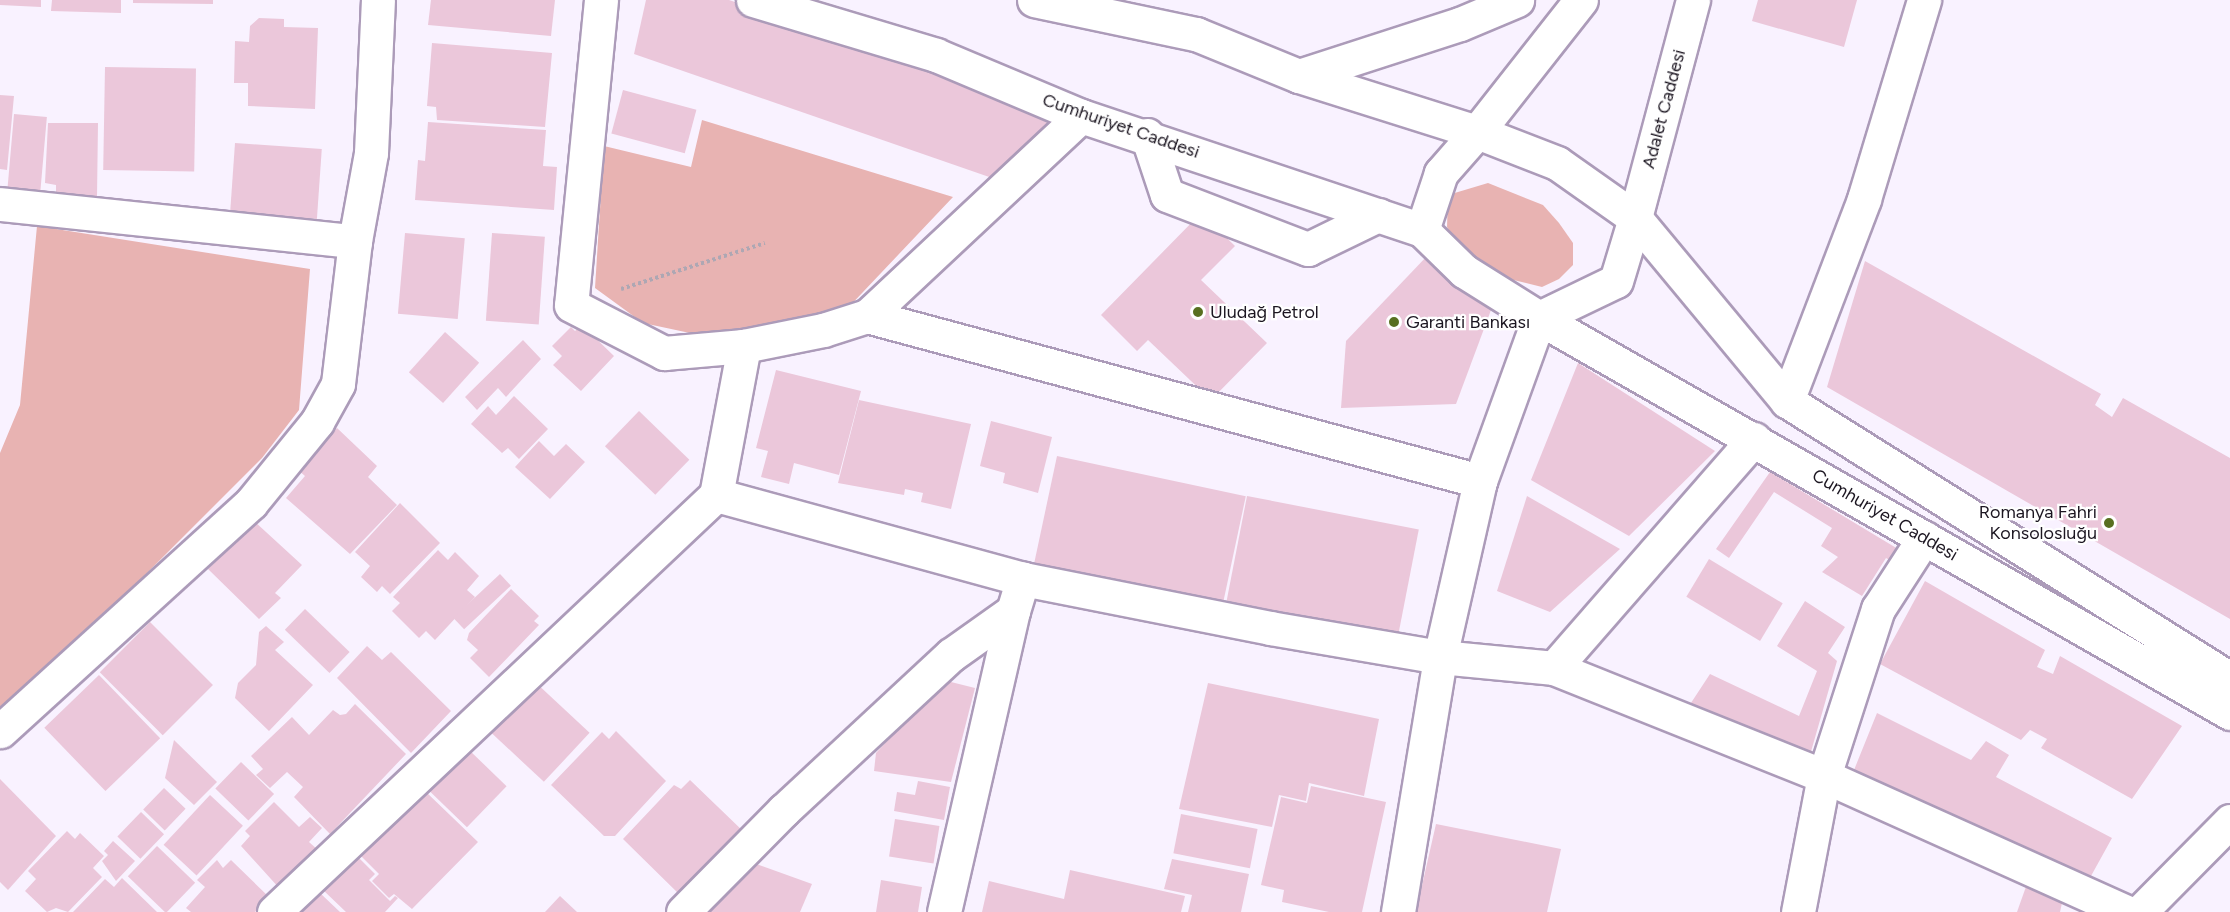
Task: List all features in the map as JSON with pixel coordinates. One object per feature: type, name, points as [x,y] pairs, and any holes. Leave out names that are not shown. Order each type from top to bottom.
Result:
[{"type":"street","points":[[0,731],[251,503],[317,422],[338,384],[355,241],[370,153],[378,0]]},
{"type":"street","points":[[601,0],[572,306],[664,353],[744,346],[823,330],[867,316],[1081,116]]},
{"type":"street","name":"Cumhuriyet Caddesi","points":[[753,0],[936,55],[1081,116],[1147,135],[1422,230]]},
{"type":"street","points":[[1034,0],[1196,34],[1299,76],[1477,132],[1557,163],[1635,218],[1787,400],[2230,679]]},
{"type":"street","points":[[1299,76],[1460,24],[1516,0]]},
{"type":"street","points":[[1539,318],[1464,271],[1422,230],[1441,173],[1477,132],[1581,0]]},
{"type":"street","name":"Adalet Caddesi","points":[[1635,218],[1693,0]]},
{"type":"street","points":[[1787,400],[1864,200],[1924,0]]},
{"type":"street","points":[[1147,135],[1167,195],[1308,249],[1377,215]]},
{"type":"street","points":[[0,204],[355,241]]},
{"type":"street","points":[[1398,912],[1440,657],[1480,481],[1539,318],[1616,281],[1635,218]]},
{"type":"street","points":[[867,316],[1480,481]]},
{"type":"street","name":"Cumhuriyet Caddesi","points":[[1539,318],[2230,713]]},
{"type":"street","points":[[274,912],[716,495],[744,346]]},
{"type":"street","points":[[1554,668],[1754,440]]},
{"type":"street","points":[[716,495],[1023,579],[1269,628],[1440,657],[1554,668],[1824,776],[2126,912]]},
{"type":"street","points":[[1798,912],[1824,776],[1878,609],[1924,538]]},
{"type":"street","points":[[944,912],[1013,611],[1023,579]]},
{"type":"street","points":[[683,912],[784,810],[943,663],[1013,611]]},
{"type":"street","points":[[2140,912],[2230,821]]},
{"type":"path","points":[[572,306],[765,243]]},
{"type":"shaded area","points":[[702,120],[953,197],[845,311],[704,336],[643,323],[595,288],[604,146],[691,167]]},
{"type":"shaded area","points":[[1488,183],[1543,205],[1559,223],[1573,243],[1573,265],[1559,279],[1542,287],[1501,277],[1478,264],[1460,247],[1447,227],[1448,195]]},
{"type":"shaded area","points":[[37,226],[310,269],[299,410],[262,458],[105,615],[0,712],[0,453],[20,405]]},
{"type":"building","points":[[0,0],[41,0],[41,7],[0,5]]},
{"type":"building","points":[[52,0],[121,0],[121,13],[51,11]]},
{"type":"building","points":[[133,0],[213,0],[213,4],[133,3]]},
{"type":"building","points":[[431,0],[555,0],[551,36],[428,25]]},
{"type":"building","points":[[646,0],[729,0],[1060,112],[995,179],[634,54]]},
{"type":"building","points":[[1758,0],[1857,0],[1844,47],[1752,21]]},
{"type":"building","points":[[259,18],[284,19],[284,27],[318,28],[315,109],[248,106],[248,83],[234,83],[235,41],[249,42],[250,26]]},
{"type":"building","points":[[432,43],[552,53],[545,127],[437,120],[436,107],[427,106]]},
{"type":"building","points":[[105,67],[196,69],[194,172],[103,170]]},
{"type":"building","points":[[623,90],[696,110],[685,153],[611,133]]},
{"type":"building","points":[[0,95],[14,96],[7,170],[0,169]]},
{"type":"building","points":[[14,114],[47,117],[40,197],[7,194]]},
{"type":"building","points":[[428,122],[546,130],[543,166],[557,167],[554,210],[415,200],[418,160],[425,161]]},
{"type":"building","points":[[48,123],[98,123],[97,197],[56,197],[56,185],[45,183]]},
{"type":"building","points":[[235,143],[322,149],[317,219],[230,213]]},
{"type":"building","points":[[1201,213],[1235,246],[1201,280],[1267,343],[1211,400],[1148,340],[1137,351],[1101,315]]},
{"type":"building","points":[[405,233],[465,238],[458,319],[398,314]]},
{"type":"building","points":[[492,233],[545,237],[539,324],[486,321]]},
{"type":"building","points":[[1428,255],[1494,302],[1456,404],[1341,408],[1346,341]]},
{"type":"building","points":[[1865,261],[2101,394],[2095,405],[2112,417],[2123,398],[2230,458],[2230,619],[1827,387]]},
{"type":"building","points":[[582,325],[614,356],[581,391],[553,365],[562,356],[552,346],[571,327],[575,331]]},
{"type":"building","points":[[445,332],[479,363],[443,403],[409,372]]},
{"type":"building","points":[[523,340],[541,359],[506,397],[498,388],[477,410],[465,397]]},
{"type":"building","points":[[1578,363],[1715,451],[1629,536],[1531,480]]},
{"type":"building","points":[[776,370],[861,391],[839,475],[794,463],[789,484],[761,477],[768,451],[756,448]]},
{"type":"building","points":[[514,396],[548,429],[519,459],[508,448],[502,453],[471,424],[488,406],[496,415]]},
{"type":"building","points":[[859,400],[971,424],[951,509],[921,502],[923,493],[905,489],[904,495],[838,483]]},
{"type":"building","points":[[639,411],[689,460],[655,495],[605,446]]},
{"type":"building","points":[[991,421],[1052,437],[1038,493],[1003,483],[1005,473],[980,466]]},
{"type":"building","points":[[337,428],[377,466],[368,477],[397,505],[350,554],[286,498],[305,476],[298,470]]},
{"type":"building","points":[[539,441],[554,456],[566,444],[585,462],[550,499],[515,467]]},
{"type":"building","points":[[1057,456],[1246,496],[1223,604],[1034,564]]},
{"type":"building","points":[[1770,472],[1898,549],[1891,561],[1886,558],[1862,596],[1822,572],[1838,557],[1821,546],[1832,528],[1774,492],[1729,558],[1716,549]]},
{"type":"building","points":[[1247,496],[1419,529],[1398,637],[1226,604]]},
{"type":"building","points":[[1527,496],[1620,549],[1550,612],[1497,591]]},
{"type":"building","points":[[400,503],[440,543],[390,594],[382,586],[377,592],[361,577],[370,566],[355,552]]},
{"type":"building","points":[[254,521],[302,565],[275,593],[281,598],[259,619],[208,569]]},
{"type":"building","points":[[438,550],[448,560],[455,552],[479,576],[467,590],[475,597],[435,640],[426,631],[419,638],[392,611],[400,603],[393,597]]},
{"type":"building","points":[[1709,559],[1783,603],[1760,641],[1686,597]]},
{"type":"building","points":[[500,574],[511,586],[464,629],[453,618]]},
{"type":"building","points":[[1925,581],[2045,650],[2037,667],[2053,674],[2060,656],[2182,726],[2132,799],[2041,748],[2047,739],[2030,730],[2021,740],[1880,664]]},
{"type":"building","points":[[511,589],[539,616],[534,621],[539,625],[489,677],[470,658],[478,650],[467,640],[469,633]]},
{"type":"building","points":[[1805,601],[1845,627],[1828,653],[1837,661],[1808,762],[1687,709],[1710,674],[1799,716],[1817,671],[1777,646]]},
{"type":"building","points":[[305,609],[350,652],[329,673],[285,630]]},
{"type":"building","points":[[150,622],[213,685],[163,735],[100,672]]},
{"type":"building","points":[[266,626],[284,642],[275,650],[313,685],[269,731],[235,698],[238,683],[256,665],[259,632]]},
{"type":"building","points":[[367,646],[382,660],[391,652],[451,711],[411,753],[337,678]]},
{"type":"building","points":[[99,675],[160,738],[105,791],[44,728]]},
{"type":"building","points":[[943,680],[975,688],[951,782],[874,771],[876,753]]},
{"type":"building","points":[[534,681],[590,733],[544,782],[488,730]]},
{"type":"building","points":[[1208,683],[1379,719],[1364,796],[1309,783],[1306,801],[1279,795],[1272,827],[1179,809]]},
{"type":"building","points":[[355,704],[406,754],[330,834],[294,797],[303,787],[287,772],[270,788],[256,775],[263,769],[251,756],[292,717],[309,735],[333,710],[340,715],[346,714]]},
{"type":"building","points":[[1877,713],[1971,760],[1986,741],[2009,755],[1996,777],[2112,838],[2091,876],[2001,842],[2003,839],[1852,775]]},
{"type":"building","points":[[616,731],[666,781],[615,836],[604,836],[551,785],[602,732],[609,739]]},
{"type":"building","points":[[174,740],[217,782],[194,805],[165,778]]},
{"type":"building","points":[[467,748],[507,786],[467,827],[427,789]]},
{"type":"building","points":[[241,762],[274,794],[248,821],[215,789]]},
{"type":"building","points":[[0,779],[56,836],[8,890],[0,882]]},
{"type":"building","points":[[690,780],[745,833],[683,898],[623,839],[674,785],[681,789]]},
{"type":"building","points":[[918,781],[950,787],[944,820],[894,811],[897,792],[915,795]]},
{"type":"building","points":[[1311,786],[1386,802],[1362,912],[1329,912],[1282,902],[1284,890],[1261,885],[1281,797],[1307,803]]},
{"type":"building","points":[[164,788],[186,809],[165,830],[143,810]]},
{"type":"building","points":[[425,791],[478,842],[412,909],[394,894],[389,898],[372,881],[379,874],[361,856]]},
{"type":"building","points":[[210,795],[243,826],[197,875],[164,845]]},
{"type":"building","points":[[274,802],[299,827],[310,817],[322,828],[309,842],[318,850],[280,889],[241,846],[250,836],[245,831]]},
{"type":"building","points":[[141,812],[164,834],[140,859],[117,836]]},
{"type":"building","points":[[1181,814],[1258,829],[1250,868],[1173,853]]},
{"type":"building","points":[[895,819],[939,826],[934,864],[889,857]]},
{"type":"building","points":[[1436,824],[1561,849],[1547,912],[1416,912]]},
{"type":"building","points":[[67,831],[75,839],[80,833],[104,856],[93,868],[102,877],[68,912],[56,908],[47,912],[25,891],[36,879],[28,871]]},
{"type":"building","points":[[113,841],[135,861],[116,881],[102,861],[108,855],[104,851]]},
{"type":"building","points":[[157,846],[195,883],[165,912],[128,876]]},
{"type":"building","points":[[358,857],[375,874],[369,880],[390,901],[395,896],[398,898],[385,912],[346,912],[323,890]]},
{"type":"building","points":[[1172,859],[1249,874],[1241,912],[1188,912],[1192,895],[1164,889]]},
{"type":"building","points":[[217,860],[223,868],[231,860],[269,897],[255,912],[191,912],[186,908],[205,887],[197,880]]},
{"type":"building","points":[[748,861],[812,884],[800,912],[709,912]]},
{"type":"building","points":[[1070,870],[1185,896],[1181,912],[982,912],[989,881],[1064,899]]},
{"type":"building","points":[[122,878],[157,912],[73,912],[105,879],[114,887]]},
{"type":"building","points":[[881,880],[922,887],[918,912],[876,912]]},
{"type":"building","points":[[2028,881],[2064,894],[2060,912],[2017,912]]},
{"type":"building","points":[[320,893],[340,912],[303,912]]},
{"type":"building","points":[[560,896],[577,912],[545,912]]},
{"type":"place","name":"Uludağ Petrol","points":[[1198,312]]},
{"type":"place","name":"Garanti Bankası","points":[[1394,322]]},
{"type":"place","name":"Romanya Fahri Konsolosluğu","points":[[2109,523]]}]
